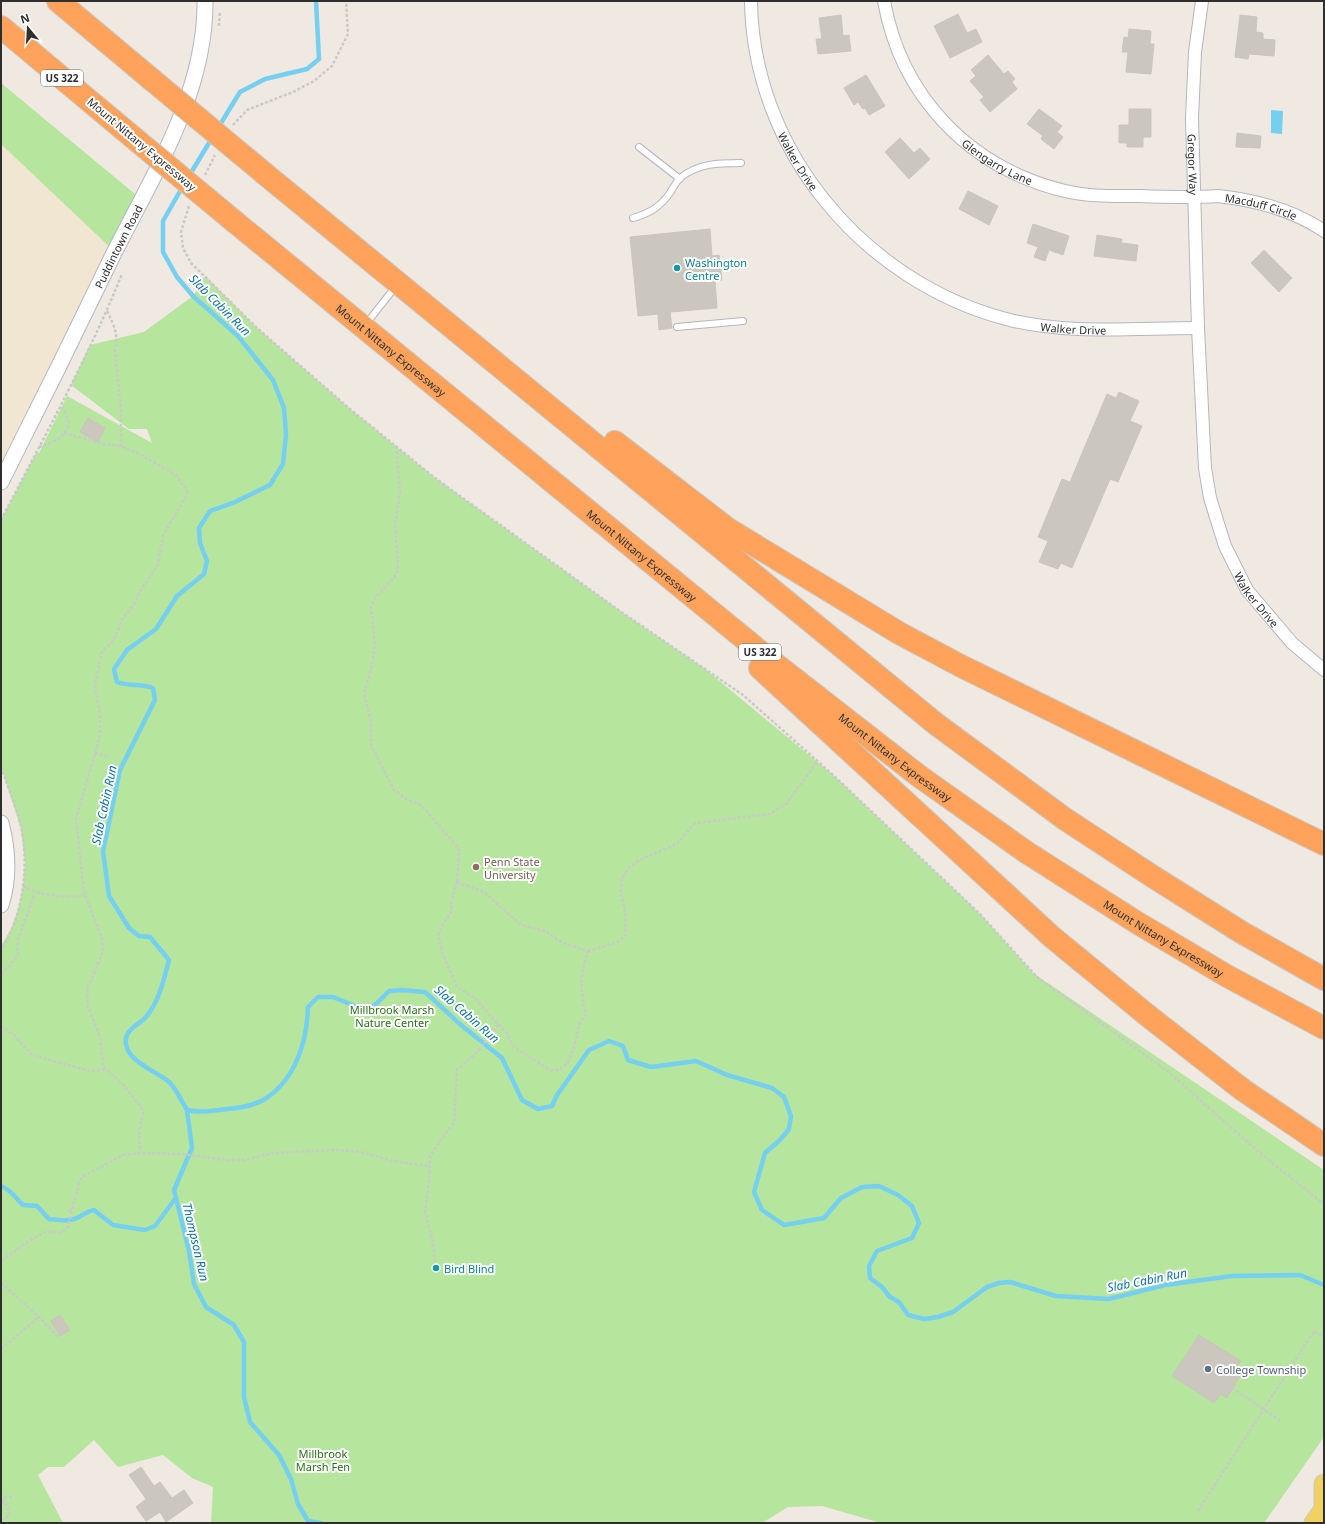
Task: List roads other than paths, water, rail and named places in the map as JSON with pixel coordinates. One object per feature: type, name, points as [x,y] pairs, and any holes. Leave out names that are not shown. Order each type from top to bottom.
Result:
[{"type":"highway","points":[[58,1],[265,174],[936,724],[1090,835],[1241,932],[1324,979]]},
{"type":"highway","name":"Mount Nittany Expressway","points":[[1,27],[303,279],[364,326],[774,663],[877,745],[1026,852],[1136,922],[1222,972],[1324,1028]]},
{"type":"highway","points":[[311,211],[408,276],[573,410],[728,529],[899,633],[1324,844]]},
{"type":"highway","points":[[492,432],[582,519],[762,670],[1052,937],[1147,1015],[1243,1090],[1324,1145]]},
{"type":"main road","points":[[1314,1523],[1324,1509],[1322,1490],[1324,1484]]},
{"type":"street","name":"Puddintown Road","points":[[1,482],[166,148],[180,116],[191,86],[199,55],[205,1]]},
{"type":"street","name":"Walker Drive","points":[[750,1],[753,31],[760,70],[782,133],[805,176],[826,204],[841,221],[874,252],[912,279],[952,299],[1006,319],[1066,329],[1198,328],[1205,468],[1210,498],[1218,527],[1246,590],[1292,643],[1324,670]]},
{"type":"street","name":"Glengarry Lane","points":[[884,1],[888,22],[898,53],[914,83],[933,110],[956,135],[982,156],[1020,177],[1062,190],[1094,196],[1195,197]]},
{"type":"street","name":"Gregor Way","points":[[1198,328],[1192,118],[1195,52],[1202,1]]},
{"type":"street","name":"Macduff Circle","points":[[1195,197],[1231,198],[1262,204],[1283,210],[1324,231]]},
{"type":"street","points":[[1,822],[7,864],[6,888],[1,905]]},
{"type":"lane","points":[[639,147],[680,178]]},
{"type":"lane","points":[[633,218],[648,214],[662,204],[680,178],[697,167],[720,163],[741,163]]},
{"type":"lane","points":[[364,326],[399,283]]},
{"type":"lane","points":[[676,327],[743,321]]},
{"type":"water","points":[[1271,110],[1283,111],[1282,134],[1271,133]]},
{"type":"waterway","name":"Slab Cabin Run","points":[[218,128],[240,92],[265,79],[307,69],[319,59],[316,1]]},
{"type":"waterway","name":"Slab Cabin Run","points":[[189,176],[212,138]]},
{"type":"waterway","name":"Slab Cabin Run","points":[[183,186],[163,221],[163,252],[177,277],[193,296],[238,336],[273,380],[284,408],[286,435],[283,464],[270,485],[235,502],[210,511],[199,528],[200,543],[207,561],[204,574],[177,596],[156,629],[127,650],[114,669],[117,682],[153,688],[155,700],[120,770],[103,851],[109,896],[129,928],[139,936],[150,937],[169,960],[160,990],[151,1011],[129,1032],[126,1038],[126,1046],[128,1051],[135,1059],[172,1085],[187,1110],[207,1111],[247,1106],[265,1099],[276,1091],[285,1081],[298,1058],[305,1033],[308,1007],[318,997],[333,997],[357,1007],[374,1006],[389,991],[402,990],[425,992],[461,1025],[502,1058],[522,1100],[538,1109],[552,1106],[557,1095],[589,1050],[609,1041],[623,1046],[628,1060],[651,1067],[696,1061],[727,1075],[772,1088],[784,1097],[791,1116],[789,1129],[780,1140],[765,1153],[754,1192],[762,1210],[784,1225],[824,1218],[841,1198],[862,1187],[879,1186],[898,1195],[912,1206],[919,1223],[912,1238],[877,1251],[869,1266],[870,1278],[882,1287],[890,1297],[899,1302],[908,1315],[924,1319],[938,1317],[953,1312],[987,1287],[999,1283],[1010,1282],[1056,1296],[1109,1299],[1165,1285],[1232,1276],[1300,1275],[1324,1285]]},
{"type":"waterway","name":"Thompson Run","points":[[187,1110],[192,1148],[174,1190],[189,1251],[194,1284],[206,1307],[234,1325],[244,1342],[244,1397],[250,1422],[279,1455],[291,1479],[298,1504],[308,1521],[321,1523]]},
{"type":"waterway","points":[[1,1186],[11,1192],[23,1205],[37,1206],[49,1219],[72,1220],[94,1210],[113,1225],[145,1230],[155,1226],[175,1199]]},
{"type":"place","name":"Washington Centre","points":[[677,268]]},
{"type":"place","name":"Penn State University","points":[[476,867]]},
{"type":"place","name":"Bird Blind","points":[[436,1268]]},
{"type":"place","name":"College Township","points":[[1208,1369]]},
{"type":"park label","name":"Millbrook Marsh Nature Center","points":[[392,1015]]},
{"type":"park label","name":"Millbrook Marsh Fen","points":[[323,1459]]}]
